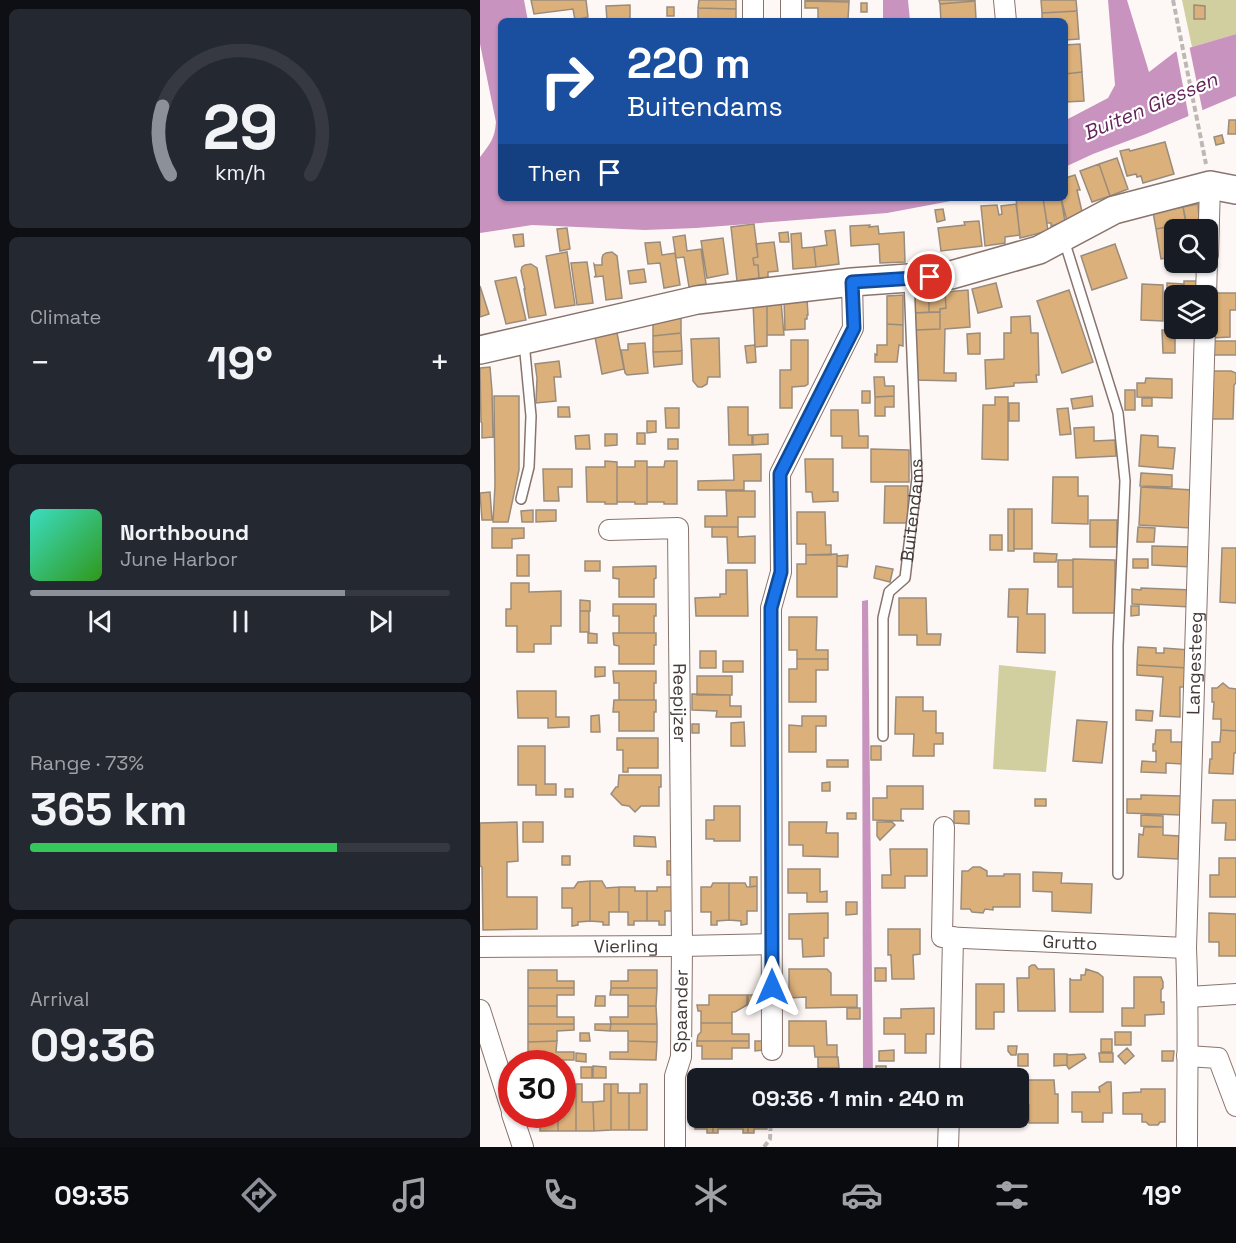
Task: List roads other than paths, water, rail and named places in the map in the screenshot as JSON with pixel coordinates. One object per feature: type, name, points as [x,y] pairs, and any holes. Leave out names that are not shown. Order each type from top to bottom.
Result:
[{"type":"street","points":[[753,0],[753,18]]},
{"type":"street","points":[[791,0],[791,18]]},
{"type":"street","points":[[1004,0],[1006,18]]},
{"type":"street","points":[[480,350],[697,300],[852,282],[951,275],[1039,250],[1114,210],[1217,179],[1212,219]]},
{"type":"street","points":[[772,1050],[771,608],[781,572],[780,474],[854,328],[852,282]]},
{"type":"street","name":"Langesteeg","points":[[1189,997],[1186,948],[1205,339]]},
{"type":"street","name":"Reepijzer","points":[[609,530],[678,528],[682,946]]},
{"type":"street","points":[[944,827],[942,937],[953,937],[950,1068]]},
{"type":"street","name":"Grutto","points":[[953,937],[1186,948]]},
{"type":"street","name":"Vierling","points":[[480,947],[771,944]]},
{"type":"street","name":"Spaander","points":[[675,1147],[675,1076],[681,1057],[682,946]]},
{"type":"street","points":[[1187,1147],[1189,997],[1236,994]]},
{"type":"street","points":[[480,1010],[498,1068]]},
{"type":"street","points":[[1187,1056],[1218,1058],[1236,1106]]},
{"type":"street","points":[[517,1128],[523,1147]]},
{"type":"street","points":[[948,1147],[949,1128]]},
{"type":"lane","points":[[1063,237],[1118,413],[1125,481],[1119,646],[1118,873]]},
{"type":"lane","name":"Buitendams","points":[[883,736],[883,618],[889,592],[905,578],[917,478],[909,278]]},
{"type":"lane","points":[[522,499],[529,467],[531,416],[524,340]]},
{"type":"water","points":[[480,0],[524,0],[527,18],[498,18],[498,201],[951,201],[887,213],[696,228],[645,230],[532,225],[480,233],[480,157],[491,141],[496,122],[480,44]]},
{"type":"water","points":[[883,0],[908,0],[910,18],[883,18]]},
{"type":"water","name":"Buiten Giessen","points":[[1108,0],[1127,0],[1149,72],[1175,52],[1236,34],[1236,96],[1068,166],[1068,119],[1108,98],[1115,85]]},
{"type":"water","points":[[868,600],[873,1068],[863,1068],[862,601]]}]
